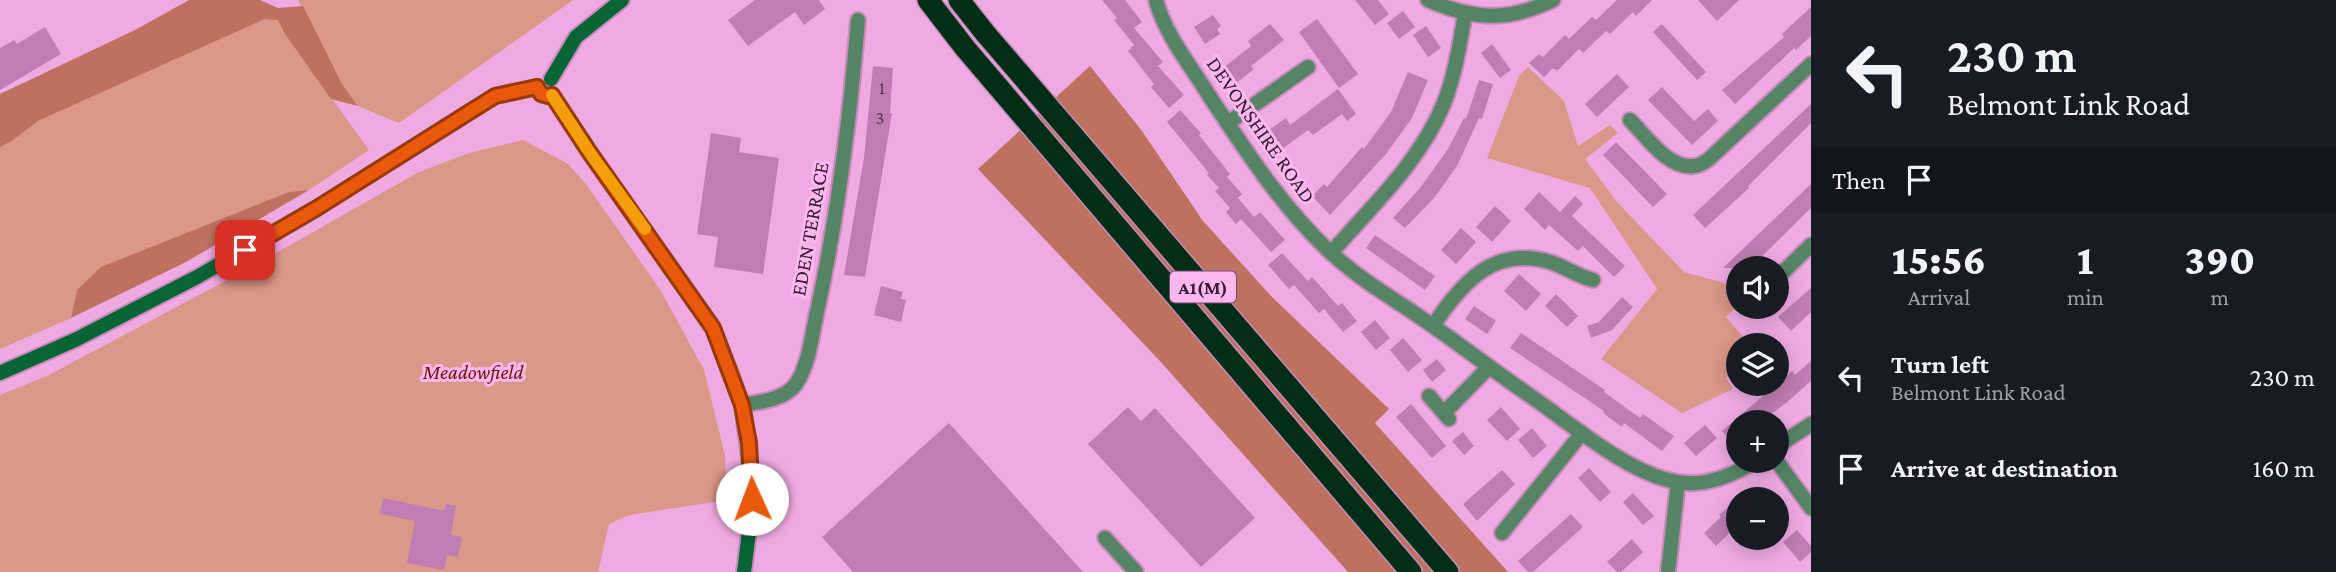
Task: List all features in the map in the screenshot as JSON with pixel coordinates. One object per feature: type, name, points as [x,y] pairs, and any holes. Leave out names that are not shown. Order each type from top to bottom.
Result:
[{"type":"highway","name":"A1(M)","points":[[928,0],[965,48],[1411,572]]},
{"type":"highway","name":"A1(M)","points":[[959,0],[1448,572]]},
{"type":"street","points":[[551,79],[576,37],[622,0]]},
{"type":"street","name":"DEVONSHIRE ROAD","points":[[1156,0],[1160,14],[1175,42],[1271,187],[1331,253],[1376,289],[1433,326],[1582,433],[1651,475],[1678,482],[1721,479],[1732,473]]},
{"type":"street","points":[[1428,0],[1465,14],[1507,16],[1553,0]]},
{"type":"street","points":[[1331,253],[1407,167],[1430,132],[1445,101],[1465,14]]},
{"type":"street","name":"EDEN TERRACE","points":[[742,405],[777,397],[790,390],[797,382],[805,361],[825,275],[848,131],[858,20]]},
{"type":"street","points":[[1630,120],[1669,159],[1680,165],[1695,166],[1709,159],[1811,64]]},
{"type":"street","points":[[1228,123],[1308,67]]},
{"type":"street","points":[[0,373],[75,340],[197,277],[317,208],[495,96],[537,87],[544,78],[551,79],[556,86],[552,95]]},
{"type":"street","points":[[537,87],[541,94],[552,95]]},
{"type":"street","points":[[552,95],[713,328],[742,405],[752,480],[751,516],[744,572]]},
{"type":"street","points":[[1789,266],[1811,245]]},
{"type":"street","points":[[1433,326],[1461,288],[1477,273],[1497,262],[1532,258],[1555,264],[1574,275],[1593,280]]},
{"type":"street","points":[[1574,275],[1582,292]]},
{"type":"street","points":[[1429,396],[1447,416],[1489,367]]},
{"type":"street","points":[[1789,438],[1811,424]]},
{"type":"street","points":[[1502,533],[1582,433]]},
{"type":"street","points":[[1785,473],[1811,508]]},
{"type":"street","points":[[1668,572],[1678,482]]},
{"type":"street","points":[[1105,538],[1136,572]]},
{"type":"green space","points":[[298,0],[573,0],[399,123],[358,106],[342,84]]},
{"type":"green space","points":[[265,19],[278,19],[285,34],[369,150],[309,190],[289,192],[77,290],[71,318],[0,349],[0,147],[38,121]]},
{"type":"green space","points":[[1528,67],[1564,101],[1578,146],[1610,125],[1618,133],[1585,159],[1617,202],[1684,272],[1726,284],[1726,319],[1740,333],[1726,333],[1726,392],[1682,413],[1601,359],[1657,289],[1590,188],[1487,158],[1519,76]]},
{"type":"green space","name":"Meadowfield","points":[[523,140],[568,164],[586,184],[661,291],[704,370],[725,455],[727,500],[629,515],[609,524],[598,572],[0,572],[0,395],[47,376],[246,270],[419,172],[469,153]]},
{"type":"shaded area","points":[[189,0],[260,0],[278,8],[303,6],[342,84],[358,106],[331,99],[278,20],[265,19],[38,121],[0,147],[0,94],[135,30]]},
{"type":"shaded area","points":[[1090,66],[1142,131],[1203,221],[1272,297],[1389,409],[1375,423],[1508,572],[1348,572],[1159,360],[978,169]]},
{"type":"shaded area","points":[[309,190],[186,262],[71,318],[77,290],[101,267],[289,192]]},
{"type":"building","points":[[755,0],[819,0],[825,9],[804,25],[795,12],[748,46],[728,20]]},
{"type":"building","points":[[1102,0],[1125,0],[1142,22],[1134,28],[1163,62],[1158,66],[1184,95],[1169,108],[1151,87],[1154,84],[1128,51],[1134,45]]},
{"type":"building","points":[[1355,0],[1378,0],[1389,14],[1375,25]]},
{"type":"building","points":[[1617,0],[1652,0],[1636,16],[1633,12],[1610,34],[1606,31],[1583,53],[1579,49],[1557,71],[1553,68],[1544,77],[1529,63],[1539,54],[1543,57],[1565,35],[1569,39],[1592,17],[1596,20]]},
{"type":"building","points":[[1698,0],[1739,0],[1717,21]]},
{"type":"building","points":[[1811,7],[1811,36],[1796,50],[1794,48],[1735,104],[1722,90],[1784,37],[1782,34]]},
{"type":"building","points":[[1403,11],[1415,27],[1399,39],[1387,23]]},
{"type":"building","points":[[1213,15],[1221,26],[1217,29],[1220,34],[1205,44],[1194,27]]},
{"type":"building","points":[[1317,19],[1358,74],[1339,88],[1299,32]]},
{"type":"building","points":[[1270,24],[1284,40],[1251,66],[1254,69],[1230,88],[1218,72],[1251,46],[1248,41]]},
{"type":"building","points":[[1662,24],[1706,72],[1697,80],[1653,32]]},
{"type":"building","points":[[1426,26],[1441,48],[1428,57],[1413,35]]},
{"type":"building","points":[[45,27],[61,54],[0,90],[0,48],[14,40],[17,44]]},
{"type":"building","points":[[1492,44],[1511,70],[1500,78],[1481,53]]},
{"type":"building","points":[[873,66],[893,68],[892,113],[865,277],[844,275],[864,158]]},
{"type":"building","points":[[1408,72],[1428,80],[1412,118],[1386,154],[1330,215],[1312,196],[1324,184],[1327,187],[1362,147],[1364,149],[1391,112]]},
{"type":"building","points":[[1617,74],[1629,87],[1597,117],[1585,104]]},
{"type":"building","points":[[1479,80],[1493,84],[1482,119],[1479,118],[1457,166],[1434,198],[1405,228],[1393,218],[1420,188],[1448,149],[1464,118],[1466,119]]},
{"type":"building","points":[[1662,87],[1694,121],[1708,109],[1718,121],[1692,145],[1648,100]]},
{"type":"building","points":[[1338,89],[1356,114],[1347,121],[1342,114],[1313,135],[1308,130],[1275,154],[1262,135],[1286,118],[1290,125]]},
{"type":"building","points":[[1811,104],[1811,123],[1748,186],[1749,188],[1705,228],[1693,215]]},
{"type":"building","points":[[1180,110],[1201,133],[1199,135],[1230,174],[1227,177],[1242,194],[1238,198],[1254,217],[1260,212],[1285,240],[1271,252],[1241,219],[1236,224],[1226,212],[1230,208],[1215,191],[1219,188],[1167,122]]},
{"type":"building","points":[[711,133],[741,138],[739,152],[779,158],[763,274],[714,267],[718,237],[697,234]]},
{"type":"building","points":[[1616,142],[1667,194],[1653,207],[1603,155]]},
{"type":"building","points":[[1811,184],[1811,208],[1762,256],[1736,256]]},
{"type":"building","points":[[1539,192],[1560,212],[1575,196],[1583,204],[1572,216],[1625,266],[1614,277],[1583,246],[1578,251],[1549,225],[1545,230],[1524,209]]},
{"type":"building","points":[[1495,206],[1511,221],[1492,242],[1476,227]]},
{"type":"building","points":[[1461,228],[1476,242],[1456,264],[1441,250]]},
{"type":"building","points":[[1375,235],[1435,276],[1425,290],[1366,248]]},
{"type":"building","points":[[1282,253],[1308,281],[1312,277],[1338,306],[1342,303],[1357,321],[1343,332],[1324,309],[1319,313],[1294,285],[1289,289],[1268,265]]},
{"type":"building","points":[[1519,274],[1541,294],[1526,311],[1504,291]]},
{"type":"building","points":[[881,286],[903,292],[901,299],[906,300],[901,322],[874,315]]},
{"type":"building","points":[[1811,288],[1811,312],[1791,331],[1780,319],[1789,319],[1789,307]]},
{"type":"building","points":[[1556,294],[1578,316],[1567,327],[1545,306]]},
{"type":"building","points":[[1622,297],[1633,307],[1612,330],[1591,338],[1587,326],[1599,322]]},
{"type":"building","points":[[1474,306],[1496,321],[1487,334],[1465,319]]},
{"type":"building","points":[[1375,320],[1390,338],[1376,350],[1361,332]]},
{"type":"building","points":[[1521,333],[1605,390],[1604,392],[1640,418],[1643,414],[1674,436],[1662,451],[1624,423],[1622,427],[1603,413],[1604,411],[1510,348]]},
{"type":"building","points":[[1403,338],[1422,360],[1408,372],[1390,350]]},
{"type":"building","points":[[1437,359],[1446,370],[1432,382],[1423,370]]},
{"type":"building","points":[[1811,361],[1811,381],[1786,403],[1776,410],[1746,410],[1763,396],[1789,396],[1789,374],[1792,371],[1795,375]]},
{"type":"building","points":[[1411,404],[1446,446],[1432,458],[1396,417]]},
{"type":"building","points":[[1128,407],[1141,421],[1155,408],[1255,518],[1201,567],[1088,444]]},
{"type":"building","points":[[1501,407],[1520,429],[1507,441],[1487,420]]},
{"type":"building","points":[[949,423],[1083,572],[853,572],[822,537]]},
{"type":"building","points":[[1705,425],[1717,438],[1696,456],[1684,443]]},
{"type":"building","points":[[1532,428],[1547,446],[1533,458],[1518,440]]},
{"type":"building","points":[[1463,432],[1474,446],[1464,455],[1452,441]]},
{"type":"building","points":[[1589,468],[1611,492],[1600,502],[1578,478]]},
{"type":"building","points":[[1502,470],[1515,484],[1477,521],[1463,504]]},
{"type":"building","points":[[1633,493],[1654,516],[1643,525],[1623,502]]},
{"type":"building","points":[[383,498],[444,511],[446,504],[456,506],[451,535],[462,537],[458,557],[447,555],[444,570],[407,563],[415,521],[380,514]]},
{"type":"building","points":[[1726,509],[1726,536],[1716,546],[1704,533],[1721,517],[1719,515]]},
{"type":"building","points":[[1571,514],[1583,527],[1533,572],[1528,572],[1518,561]]},
{"type":"building","points":[[1797,530],[1811,546],[1811,552],[1800,562],[1789,549],[1789,537]]},
{"type":"building","points":[[1632,539],[1643,552],[1621,572],[1617,572],[1607,562]]},
{"type":"slow traffic","points":[[552,95],[645,229]]},
{"type":"route","points":[[245,250],[495,96],[537,87],[544,96],[552,95],[713,328],[742,405],[749,443],[752,499]]}]
